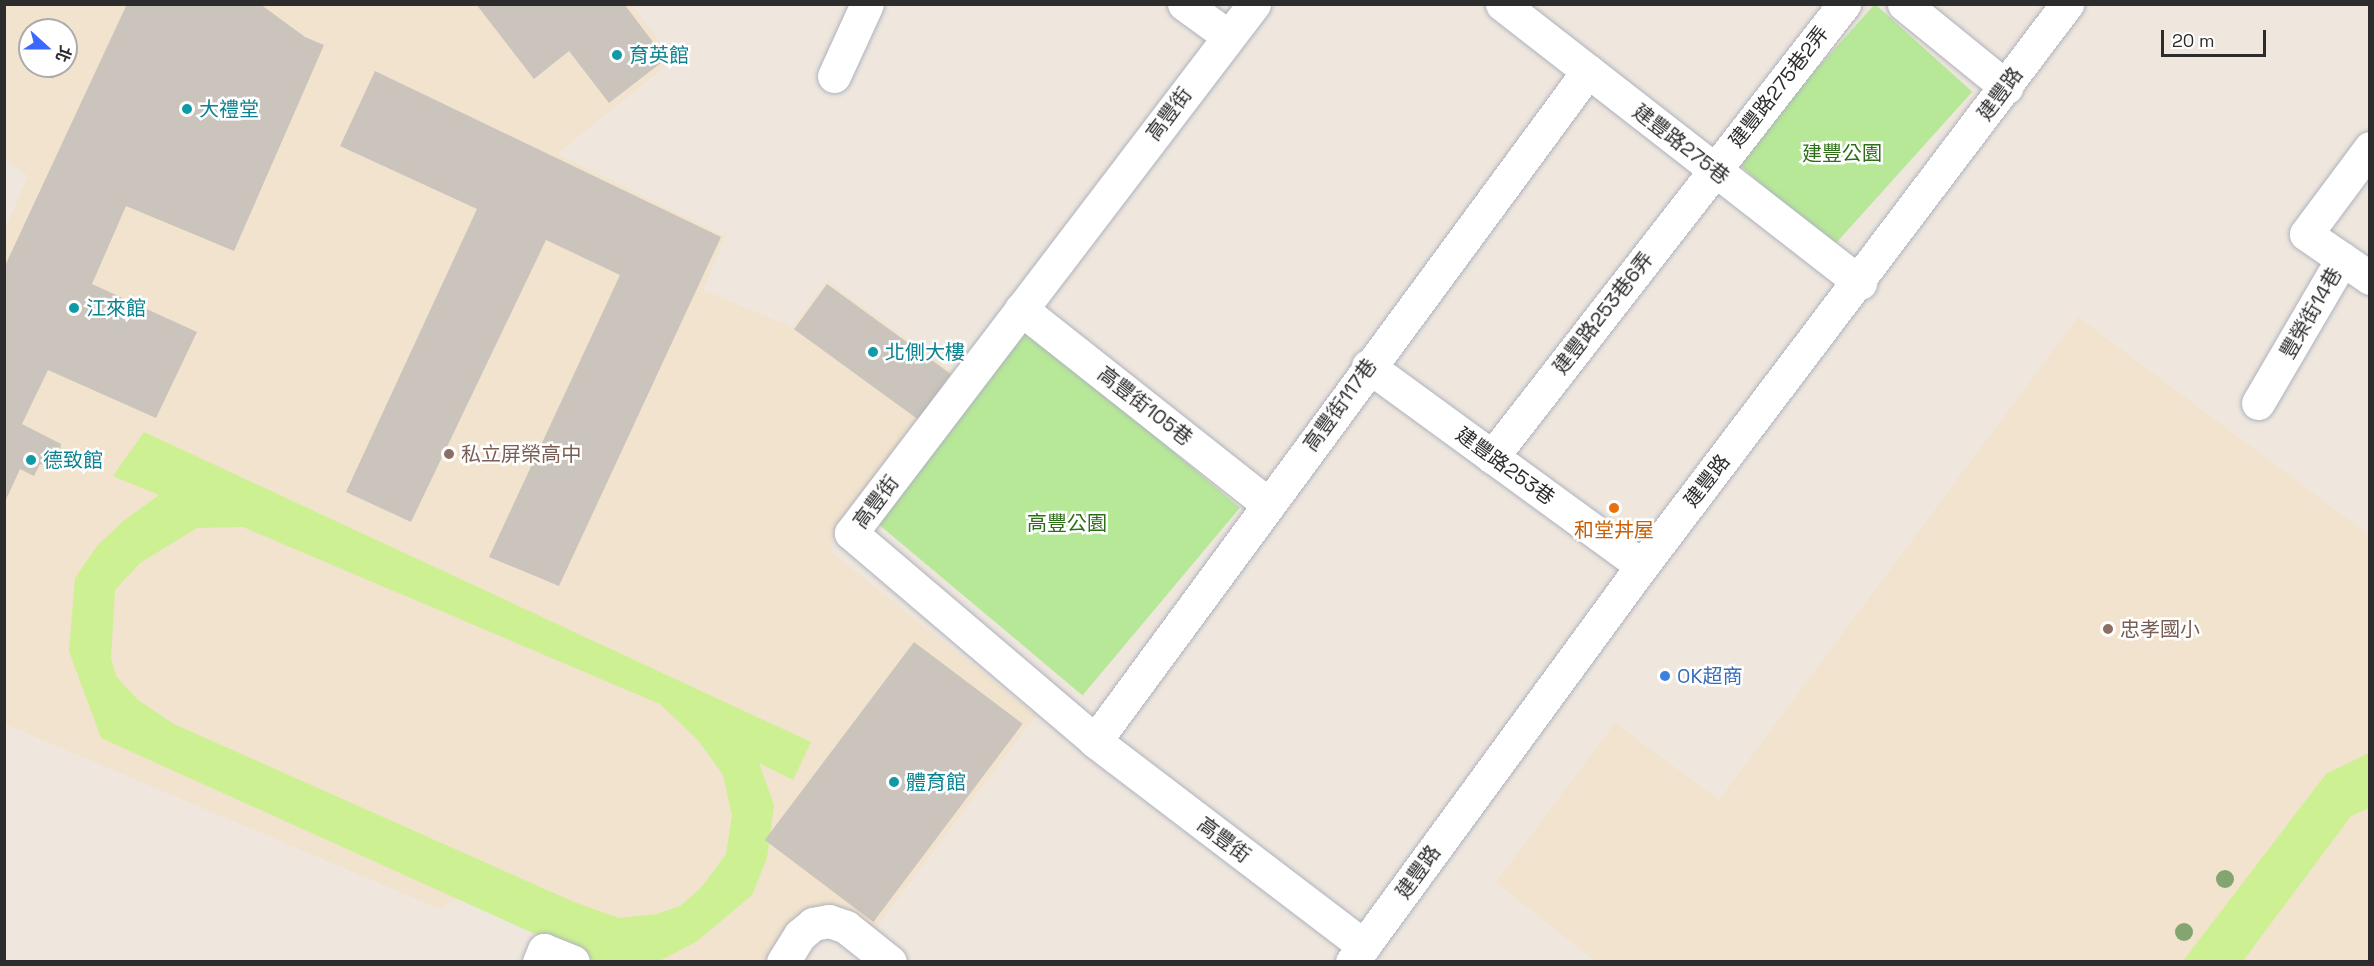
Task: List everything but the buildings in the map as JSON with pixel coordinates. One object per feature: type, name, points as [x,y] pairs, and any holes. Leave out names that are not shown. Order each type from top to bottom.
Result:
[{"type":"street","points":[[834,76],[867,4]]},
{"type":"street","points":[[1184,4],[1228,36]]},
{"type":"street","name":"高豐街","points":[[1254,4],[851,533],[1095,741],[1358,954]]},
{"type":"street","name":"建豐路275巷","points":[[1502,4],[1860,283]]},
{"type":"street","name":"建豐路275巷2弄","points":[[1714,170],[1844,4]]},
{"type":"street","points":[[1904,4],[2006,87]]},
{"type":"street","name":"建豐路","points":[[1358,954],[1641,566],[1860,283],[2067,4]]},
{"type":"street","name":"高豐街117巷","points":[[1095,741],[1368,366],[1588,71]]},
{"type":"street","name":"豐榮街14巷","points":[[2258,403],[2342,259],[2306,234],[2370,148]]},
{"type":"street","name":"建豐路253巷6弄","points":[[1492,457],[1714,170]]},
{"type":"street","points":[[2342,259],[2370,278]]},
{"type":"street","name":"高豐街105巷","points":[[1021,309],[1268,504]]},
{"type":"street","name":"建豐路253巷","points":[[1368,366],[1641,566]]},
{"type":"street","points":[[783,962],[800,935],[813,924],[829,921],[846,927],[890,962]]},
{"type":"street","points":[[539,962],[544,950],[573,962]]},
{"type":"shaded area","name":"私立屏榮高中","points":[[4,5],[632,5],[673,60],[557,154],[725,236],[703,290],[792,327],[827,281],[954,373],[833,535],[831,552],[1036,715],[872,933],[825,907],[777,961],[645,961],[481,882],[440,909],[5,724],[4,231],[28,176],[5,160]]},
{"type":"shaded area","name":"忠孝國小","points":[[2078,317],[2369,535],[2369,961],[1595,961],[1496,882],[1615,723],[1719,800]]},
{"type":"green space","name":"建豐公園","points":[[1875,4],[1972,92],[1832,248],[1734,160]]},
{"type":"green space","name":"高豐公園","points":[[1027,329],[1240,508],[1082,695],[870,517]]},
{"type":"green space","points":[[144,432],[811,742],[793,780],[759,763],[774,805],[767,858],[752,895],[696,942],[659,961],[595,961],[101,738],[69,651],[75,578],[97,546],[122,522],[159,495],[113,476]],"holes":[[[243,527],[660,704],[698,740],[723,775],[732,816],[726,854],[701,888],[680,906],[657,914],[619,918],[574,902],[174,724],[138,700],[116,676],[111,658],[115,590],[140,563],[197,528]]]},
{"type":"green space","points":[[2369,753],[2369,808],[2351,816],[2243,961],[2183,961],[2326,774]]},
{"type":"place","name":"育英館","points":[[617,55]]},
{"type":"place","name":"大禮堂","points":[[187,109]]},
{"type":"place","name":"江來館","points":[[74,308]]},
{"type":"place","name":"北側大樓","points":[[873,352]]},
{"type":"place","name":"私立屏榮高中","points":[[449,454]]},
{"type":"place","name":"德致館","points":[[31,460]]},
{"type":"place","name":"和堂丼屋","points":[[1614,508]]},
{"type":"place","name":"忠孝國小","points":[[2108,629]]},
{"type":"place","name":"OK超商","points":[[1665,676]]},
{"type":"place","name":"體育館","points":[[894,782]]}]
